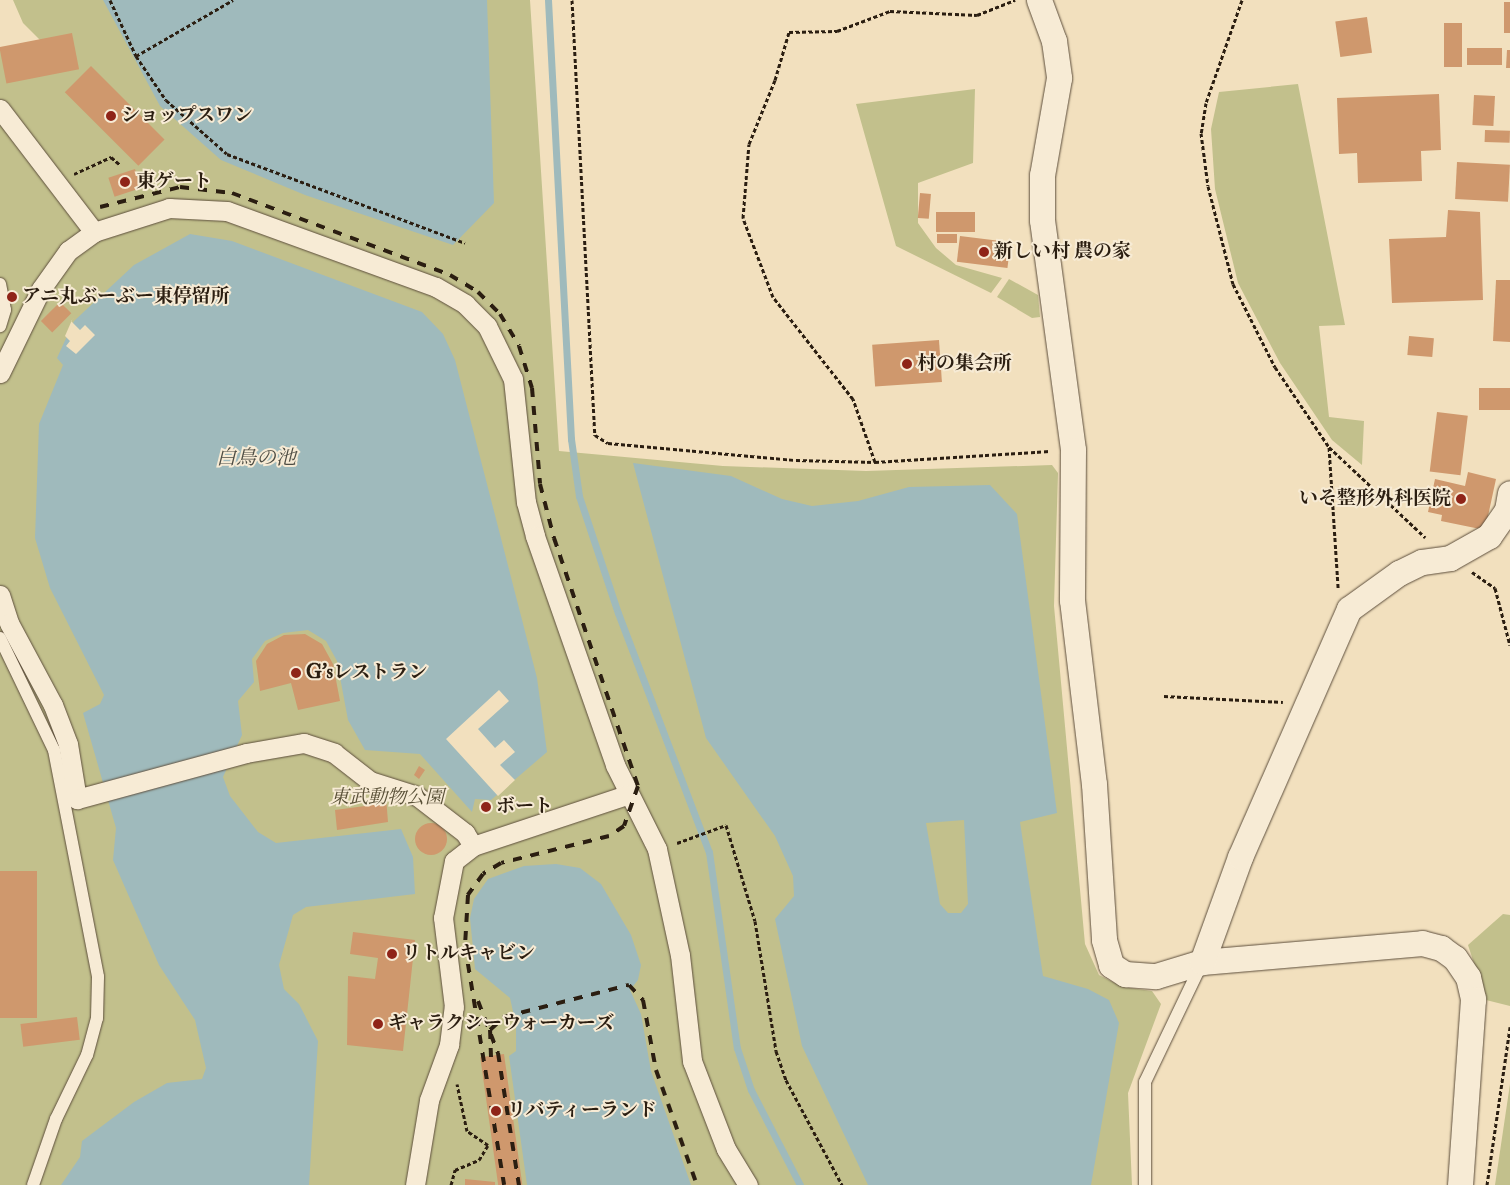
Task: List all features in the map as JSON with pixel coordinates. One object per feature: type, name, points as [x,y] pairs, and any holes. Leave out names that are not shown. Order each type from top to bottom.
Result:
[{"type":"street","points":[[1039,0],[1054,41],[1059,78],[1042,175],[1042,220],[1073,450],[1072,600],[1094,784],[1104,940],[1111,965],[1124,974],[1156,976],[1202,962],[1422,943],[1455,958],[1468,977],[1473,999],[1460,1185]]},
{"type":"street","points":[[0,109],[94,232]]},
{"type":"street","points":[[0,373],[42,289],[68,251],[94,232],[169,208],[227,211],[436,286],[465,304],[487,326],[513,379],[526,502],[535,536],[626,795],[657,849],[680,955],[692,1061],[726,1149],[748,1185]]},
{"type":"street","points":[[1202,962],[1240,857],[1340,626],[1360,599],[1399,573],[1422,562],[1450,558],[1500,538],[1510,493]]},
{"type":"street","points":[[0,595],[9,623],[53,705],[68,744],[77,799],[246,753],[304,742],[334,753],[370,781],[417,796],[465,833],[473,846]]},
{"type":"street","points":[[415,1185],[429,1100],[449,1046],[454,1007],[443,918],[454,861],[473,846],[626,795]]},
{"type":"lane","points":[[0,284],[5,310],[0,326]]},
{"type":"lane","points":[[0,638],[54,750],[98,977],[97,1018],[87,1055],[53,1127],[34,1185]]},
{"type":"lane","points":[[1145,1185],[1144,1082],[1202,962]]},
{"type":"path","points":[[110,0],[136,56],[166,100],[227,154],[465,243]]},
{"type":"path","points":[[136,56],[233,0]]},
{"type":"path","points":[[572,0],[595,435],[608,443],[875,462],[1073,450]]},
{"type":"path","points":[[875,462],[853,399],[773,297],[743,218],[749,144],[776,80],[789,32],[837,31],[890,11],[977,15],[1015,0]]},
{"type":"path","points":[[1242,0],[1206,103],[1201,133],[1208,186],[1233,284],[1253,329],[1329,447],[1450,558],[1495,588],[1510,645]]},
{"type":"path","points":[[57,183],[111,157],[119,164]]},
{"type":"path","points":[[1329,447],[1340,626]]},
{"type":"path","points":[[1164,696],[1307,703]]},
{"type":"path","points":[[676,843],[726,825],[736,846],[755,921],[776,1051],[786,1080],[842,1185]]},
{"type":"path","points":[[1487,1185],[1510,1028]]},
{"type":"path","points":[[449,1046],[467,1131],[488,1145],[479,1160],[455,1170],[451,1185]]},
{"type":"green space","name":"東武動物公園","points":[[13,0],[530,0],[559,451],[723,466],[866,471],[1052,465],[1058,473],[1054,606],[1085,944],[1099,975],[1123,987],[1152,991],[1161,1004],[1128,1093],[1132,1185],[0,1185],[0,48],[40,40],[23,23]]},
{"type":"green space","points":[[1298,84],[1345,325],[1319,326],[1329,417],[1364,421],[1362,465],[1332,440],[1280,363],[1238,283],[1215,189],[1211,129],[1219,92]]},
{"type":"green space","points":[[975,89],[973,163],[918,183],[918,223],[936,248],[956,265],[1002,278],[991,293],[896,246],[856,104]]},
{"type":"green space","points":[[1009,279],[1038,295],[1040,317],[1032,318],[997,297]]},
{"type":"green space","points":[[1503,914],[1510,915],[1510,1006],[1486,1000],[1468,945]]},
{"type":"green space","points":[[1510,1084],[1510,1185],[1495,1185]]},
{"type":"water","points":[[103,0],[487,0],[494,203],[453,245],[305,195],[221,160],[160,106]]},
{"type":"water","name":"白鳥の池","points":[[190,234],[232,241],[422,312],[443,334],[455,360],[537,678],[547,752],[491,800],[475,799],[472,812],[420,754],[365,750],[348,720],[337,661],[326,641],[308,630],[283,633],[265,641],[252,659],[254,682],[238,701],[242,735],[223,777],[230,796],[258,832],[276,843],[401,829],[413,857],[415,894],[306,907],[293,915],[279,965],[284,989],[299,1004],[318,1041],[309,1185],[61,1185],[80,1157],[82,1141],[134,1102],[167,1083],[202,1079],[206,1068],[195,1020],[159,965],[113,860],[116,828],[83,713],[100,704],[104,695],[50,588],[35,538],[39,424],[63,365],[57,358],[74,321],[134,265]]},
{"type":"water","points":[[633,463],[731,476],[782,499],[812,506],[858,501],[909,487],[990,485],[1017,514],[1057,813],[1020,822],[1043,976],[1088,989],[1109,1000],[1119,1023],[1091,1185],[868,1185],[802,1046],[775,919],[794,896],[793,876],[775,836],[706,738]],"holes":[[[964,820],[968,904],[961,913],[948,913],[940,904],[926,823]]]},
{"type":"water","points":[[556,864],[580,868],[601,884],[631,935],[641,965],[638,980],[630,990],[641,1014],[651,1071],[691,1185],[527,1185],[509,1056],[516,1051],[516,1025],[510,998],[475,969],[470,918],[474,899],[488,879],[524,866]]},
{"type":"pier","points":[[71,321],[80,330],[85,325],[95,335],[76,354],[66,346],[70,341],[65,336]]},
{"type":"pier","points":[[499,690],[509,701],[478,729],[495,748],[504,740],[515,752],[500,765],[515,780],[498,796],[446,739]]},
{"type":"building","points":[[1504,2],[1510,2],[1510,33],[1504,33]]},
{"type":"building","points":[[1367,17],[1372,53],[1340,57],[1335,21]]},
{"type":"building","points":[[1444,23],[1462,23],[1462,67],[1444,67]]},
{"type":"building","points":[[72,33],[79,69],[6,83],[0,47]]},
{"type":"building","points":[[1467,48],[1502,48],[1502,65],[1467,65]]},
{"type":"building","points":[[1507,50],[1510,50],[1510,68],[1506,68]]},
{"type":"building","points":[[91,66],[165,140],[138,166],[65,92]]},
{"type":"building","points":[[1439,94],[1441,150],[1421,151],[1422,181],[1358,183],[1357,153],[1339,154],[1337,98]]},
{"type":"building","points":[[1474,95],[1495,96],[1493,126],[1472,125]]},
{"type":"building","points":[[1485,130],[1510,131],[1510,143],[1485,142]]},
{"type":"building","points":[[1457,162],[1510,165],[1508,202],[1455,199]]},
{"type":"building","points":[[135,169],[141,188],[115,197],[108,178]]},
{"type":"building","points":[[920,193],[931,194],[929,219],[918,218]]},
{"type":"building","points":[[1448,210],[1480,212],[1483,300],[1392,303],[1389,239],[1446,237]]},
{"type":"building","points":[[936,212],[975,212],[975,232],[936,232]]},
{"type":"building","points":[[937,234],[957,234],[957,243],[937,243]]},
{"type":"building","name":"新しい村 農の家","points":[[960,236],[1011,242],[1007,268],[957,262]]},
{"type":"building","points":[[1496,280],[1510,280],[1510,342],[1493,341]]},
{"type":"building","points":[[60,302],[71,313],[52,332],[41,321]]},
{"type":"building","points":[[1409,336],[1434,338],[1432,357],[1407,355]]},
{"type":"building","name":"村の集会所","points":[[939,340],[942,382],[875,387],[872,345]]},
{"type":"building","points":[[1479,388],[1510,388],[1510,410],[1479,410]]},
{"type":"building","points":[[1437,412],[1468,416],[1460,475],[1430,472]]},
{"type":"building","name":"いそ整形外科医院","points":[[1468,472],[1496,479],[1485,530],[1441,521],[1442,515],[1428,512],[1435,479],[1465,486]]},
{"type":"building","name":"G'sレストラン","points":[[305,634],[322,644],[333,664],[340,701],[298,710],[291,683],[260,691],[256,661],[267,644],[284,635]]},
{"type":"building","points":[[419,766],[425,770],[419,779],[414,775]]},
{"type":"building","points":[[386,797],[388,822],[337,830],[335,810],[365,806],[365,799]]},
{"type":"building","points":[[431,823],[442,828],[447,839],[442,850],[431,855],[420,850],[415,839],[420,828]]},
{"type":"building","points":[[0,871],[37,871],[37,1018],[0,1018]]},
{"type":"building","name":"ギャラクシーウォーカーズ","points":[[353,932],[415,940],[403,1051],[347,1045],[348,976],[375,979],[378,958],[350,954]]},
{"type":"building","points":[[77,1017],[80,1040],[23,1047],[20,1024]]},
{"type":"building","points":[[504,1054],[522,1185],[498,1185],[480,1057]]},
{"type":"building","points":[[465,1179],[495,1182],[495,1185],[465,1185]]},
{"type":"waterway","points":[[548,0],[571,439],[579,496],[618,613],[709,852],[737,1048],[751,1090],[800,1185]]},
{"type":"railway","points":[[100,207],[180,187],[232,193],[450,275],[478,292],[500,314],[519,346],[532,388],[540,484],[554,538],[638,786],[624,826],[609,836],[501,863],[483,874],[468,895],[465,946],[504,1185]]},
{"type":"railway","points":[[491,1057],[490,1030],[504,1017],[629,985],[643,1000],[656,1070],[697,1185]]},
{"type":"railway","points":[[478,1001],[498,1053],[519,1185]]},
{"type":"place","name":"ショップスワン","points":[[111,116]]},
{"type":"place","name":"東ゲート","points":[[125,182]]},
{"type":"place","name":"新しい村 農の家","points":[[984,252]]},
{"type":"place","name":"アニ丸ぶーぶー東停留所","points":[[12,297]]},
{"type":"place","name":"村の集会所","points":[[907,364]]},
{"type":"place","name":"いそ整形外科医院","points":[[1461,499]]},
{"type":"place","name":"G'sレストラン","points":[[296,673]]},
{"type":"place","name":"ボート","points":[[486,807]]},
{"type":"place","name":"リトルキャビン","points":[[392,954]]},
{"type":"place","name":"ギャラクシーウォーカーズ","points":[[378,1024]]},
{"type":"place","name":"リバティーランド","points":[[496,1111]]}]
